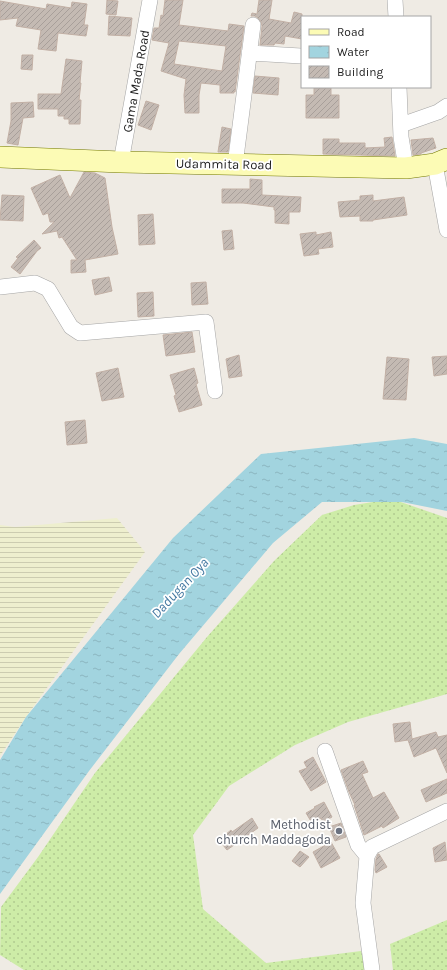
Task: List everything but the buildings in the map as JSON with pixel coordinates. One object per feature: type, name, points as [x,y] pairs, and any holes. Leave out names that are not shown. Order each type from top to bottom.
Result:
[{"type":"street","name":"Gama Mada Road","points":[[121,162],[150,0]]},
{"type":"street","points":[[395,0],[396,16]]},
{"type":"street","points":[[235,165],[253,25]]},
{"type":"street","points":[[249,53],[301,56]]},
{"type":"street","points":[[399,88],[401,137],[406,168]]},
{"type":"street","points":[[401,125],[438,112],[447,106]]},
{"type":"street","name":"Udammita Road","points":[[0,157],[121,162],[406,168],[441,162]]},
{"type":"street","points":[[441,162],[447,230]]},
{"type":"street","points":[[0,287],[35,283],[48,289],[72,327],[80,333],[206,322],[215,392]]},
{"type":"street","points":[[325,752],[358,845],[367,856]]},
{"type":"street","points":[[372,970],[362,903],[367,856],[372,847],[447,811]]},
{"type":"green space","points":[[392,499],[447,518],[447,694],[348,722],[295,745],[229,786],[193,835],[203,909],[266,963],[361,951],[366,970],[24,970],[0,955],[1,907],[38,857],[95,773],[207,637],[274,561],[322,515],[354,505]]},
{"type":"green space","points":[[117,518],[145,552],[26,717],[0,756],[0,525],[15,527]]},
{"type":"green space","points":[[447,920],[447,970],[393,970],[390,944]]},
{"type":"water","name":"Dadugan Oya","points":[[414,438],[447,444],[447,511],[402,502],[322,502],[273,543],[179,654],[89,771],[0,894],[0,760],[26,717],[173,538],[261,454]]},
{"type":"place","name":"Methodist church Maddagoda","points":[[339,831]]}]
